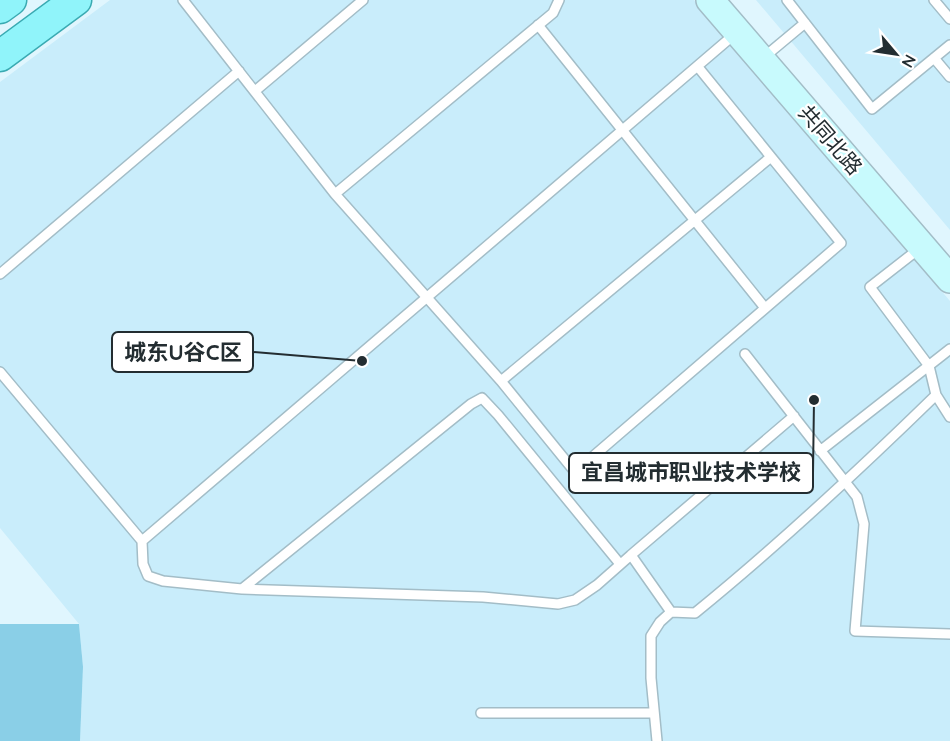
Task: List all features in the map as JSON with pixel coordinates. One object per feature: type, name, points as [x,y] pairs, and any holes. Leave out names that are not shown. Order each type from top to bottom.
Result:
[{"type":"main road","points":[[0,8],[11,0]]},
{"type":"main road","points":[[0,56],[76,0]]},
{"type":"street","name":"共同北路","points":[[710,0],[950,279]]},
{"type":"lane","points":[[183,0],[334,194],[501,381],[574,472],[841,243],[698,67]]},
{"type":"lane","points":[[255,91],[363,0]]},
{"type":"lane","points":[[334,194],[553,13],[559,0]]},
{"type":"lane","points":[[787,0],[872,109],[950,45]]},
{"type":"lane","points":[[934,0],[948,14]]},
{"type":"lane","points":[[761,60],[805,23]]},
{"type":"lane","points":[[538,25],[765,308]]},
{"type":"lane","points":[[142,541],[738,31]]},
{"type":"lane","points":[[934,58],[950,77]]},
{"type":"lane","points":[[0,274],[239,71]]},
{"type":"lane","points":[[501,381],[771,157]]},
{"type":"lane","points":[[922,247],[870,287],[929,366],[936,395],[950,417]]},
{"type":"lane","points":[[820,451],[950,349]]},
{"type":"lane","points":[[745,354],[857,497],[864,524],[855,631],[950,634]]},
{"type":"lane","points":[[0,372],[142,541],[143,564],[148,576],[163,581],[242,590],[483,597],[558,604],[575,600],[597,585],[794,416]]},
{"type":"lane","points":[[657,741],[651,678],[651,636],[660,622],[671,612],[695,613],[754,565],[847,482],[936,395]]},
{"type":"lane","points":[[242,590],[471,404],[482,398],[620,564]]},
{"type":"lane","points":[[631,555],[671,612]]},
{"type":"lane","points":[[481,712],[654,713]]},
{"type":"shaded area","points":[[110,0],[694,0],[950,301],[950,741],[80,741],[83,667],[79,624],[0,528],[0,82]]},
{"type":"shaded area","points":[[756,0],[950,0],[950,230]]},
{"type":"shaded area","points":[[0,624],[79,624],[83,667],[80,741],[0,741]]},
{"type":"place","name":"城东U谷C区","points":[[362,361]]},
{"type":"place","name":"宜昌城市职业技术学校","points":[[814,400]]}]
